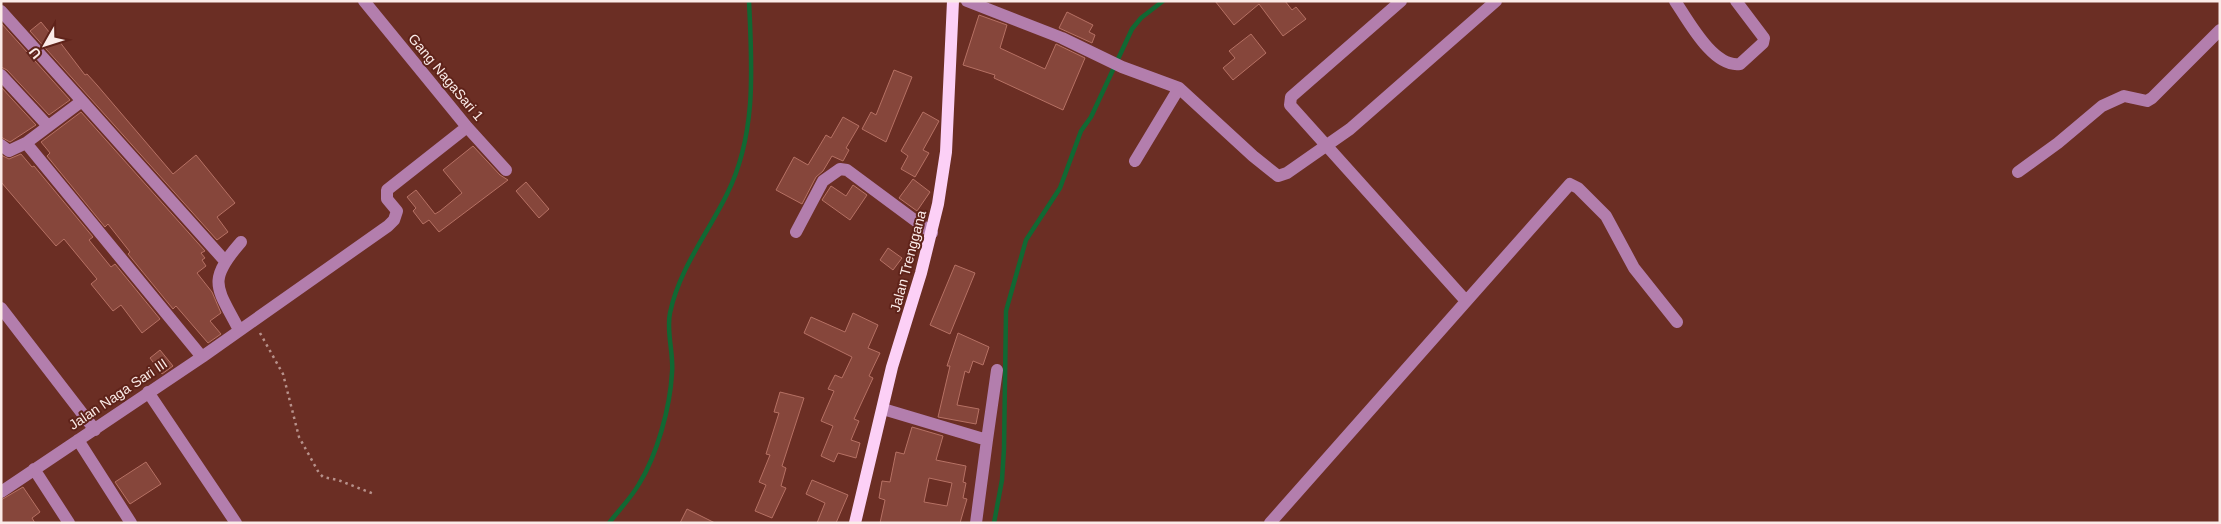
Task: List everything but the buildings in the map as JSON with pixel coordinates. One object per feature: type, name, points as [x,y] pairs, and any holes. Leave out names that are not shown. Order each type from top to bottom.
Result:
[{"type":"main road","name":"Jalan Trenggana","points":[[855,523],[892,366],[932,233],[946,152],[953,1]]},
{"type":"street","name":"Gang NagaSari 1","points":[[364,1],[467,127],[506,170]]},
{"type":"street","points":[[967,1],[1062,38],[1122,68],[1179,88],[1253,156],[1278,176],[1287,173],[1350,129],[1496,1]]},
{"type":"street","points":[[1400,1],[1290,97],[1290,105],[1466,301]]},
{"type":"street","points":[[1675,1],[1711,51],[1729,64],[1735,65],[1740,64],[1763,43],[1764,38],[1736,1]]},
{"type":"street","points":[[1,11],[225,261]]},
{"type":"street","points":[[2018,172],[2058,144],[2102,106],[2124,96],[2147,101],[2152,98],[2220,30]]},
{"type":"street","points":[[1,74],[48,126]]},
{"type":"street","points":[[1135,161],[1179,88]]},
{"type":"street","points":[[1,145],[9,150],[26,143],[82,102]]},
{"type":"street","name":"Jalan Naga Sari III","points":[[1,492],[34,468],[95,430],[148,392],[202,357],[388,226],[397,211],[387,199],[387,190],[467,127]]},
{"type":"street","points":[[26,143],[202,357]]},
{"type":"street","points":[[796,232],[823,181],[840,169],[847,170],[932,233]]},
{"type":"street","points":[[1270,523],[1572,184],[1606,216],[1634,268],[1677,322]]},
{"type":"street","points":[[239,330],[217,283],[220,270],[225,261],[241,242]]},
{"type":"street","points":[[1,308],[95,430]]},
{"type":"street","points":[[976,523],[997,370]]},
{"type":"street","points":[[148,392],[236,523]]},
{"type":"street","points":[[883,409],[987,440]]},
{"type":"street","points":[[78,440],[131,523]]},
{"type":"street","points":[[34,468],[69,523]]},
{"type":"path","points":[[252,321],[279,364],[299,438],[319,474],[374,494]]},
{"type":"waterway","points":[[609,523],[636,489],[646,472],[657,445],[662,431],[671,387],[672,366],[669,320],[674,297],[687,266],[727,194],[744,148],[748,124],[751,75],[749,1]]},
{"type":"waterway","points":[[994,523],[1002,480],[1004,449],[1006,311],[1026,240],[1060,188],[1081,131],[1091,117],[1132,29],[1141,18],[1163,1]]}]
